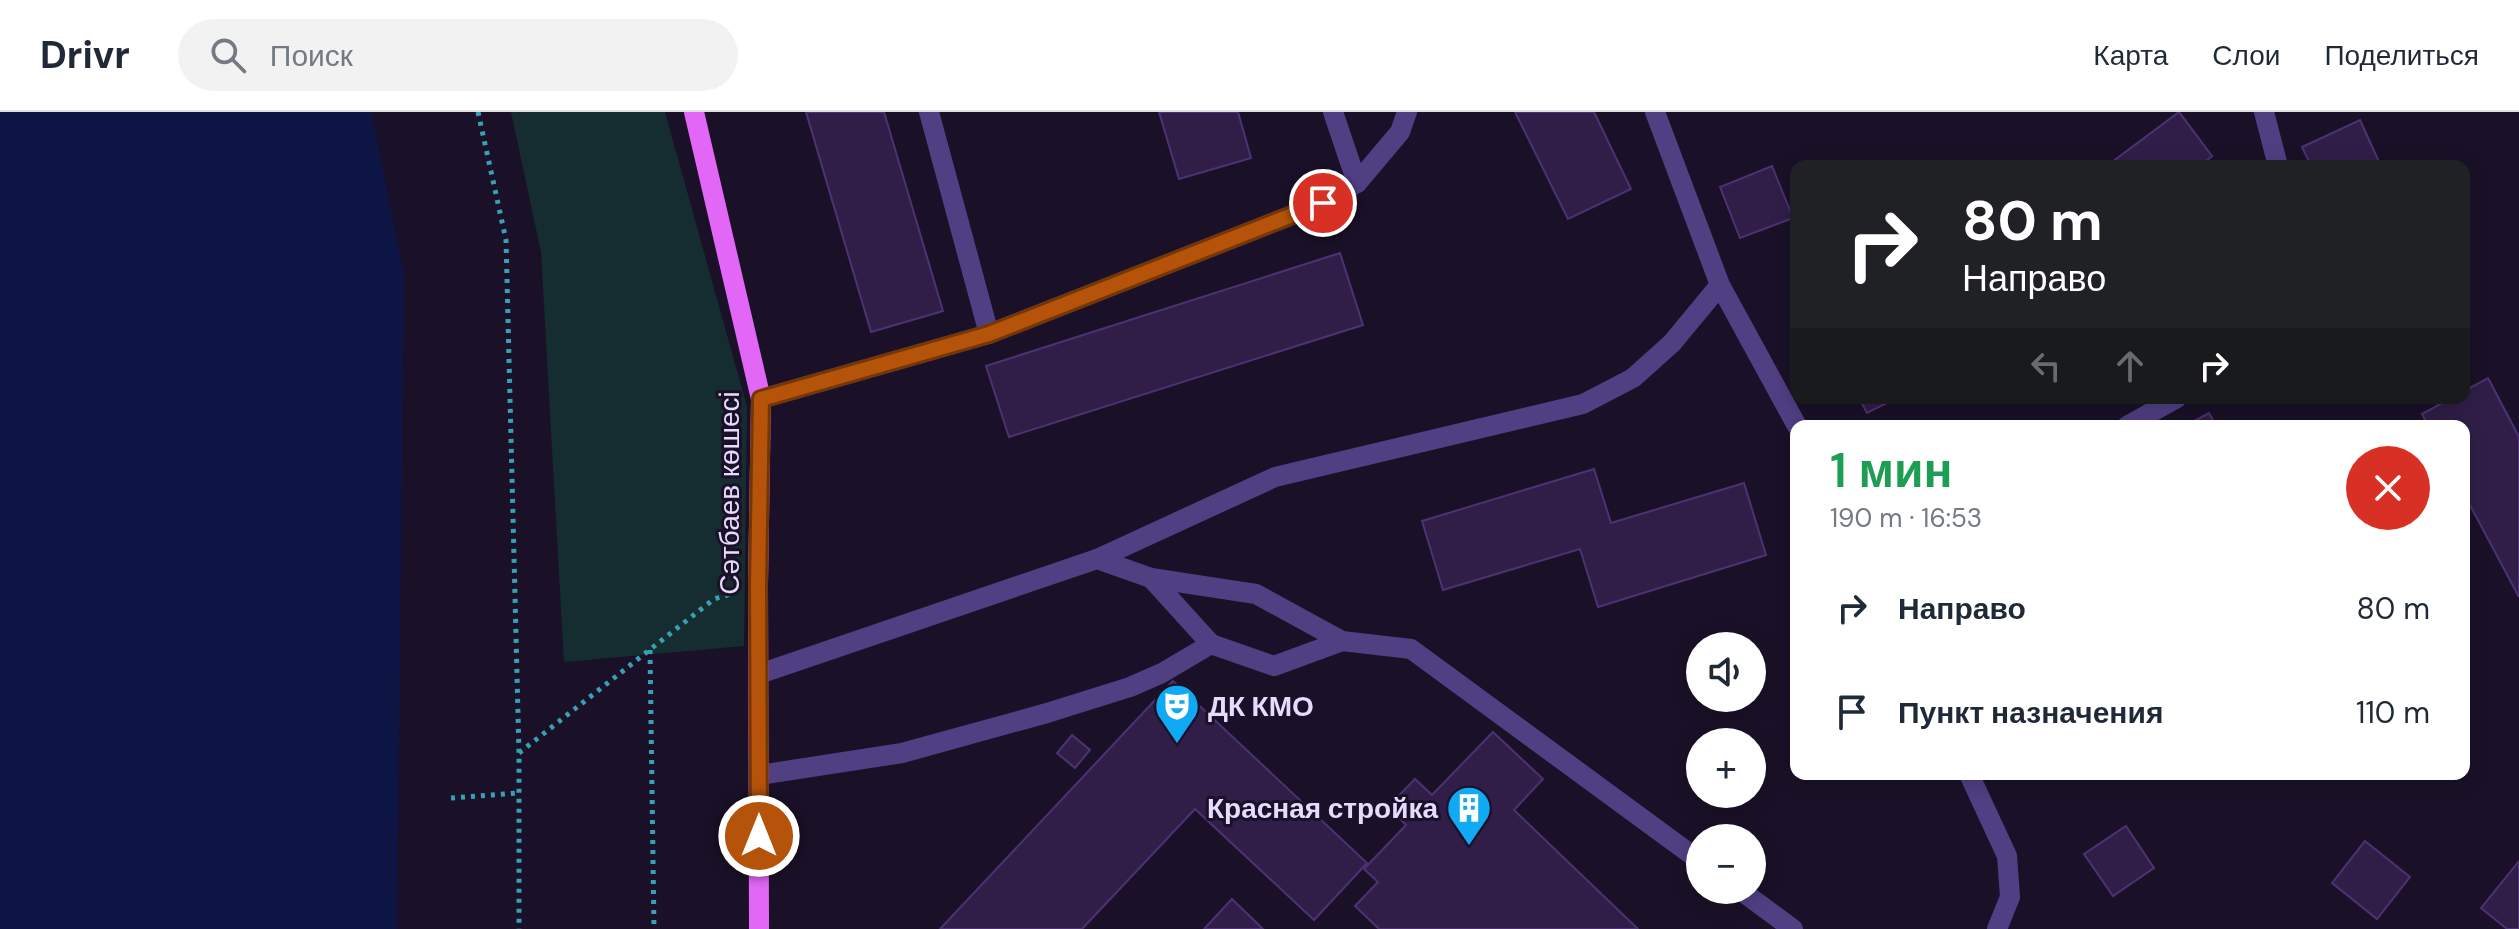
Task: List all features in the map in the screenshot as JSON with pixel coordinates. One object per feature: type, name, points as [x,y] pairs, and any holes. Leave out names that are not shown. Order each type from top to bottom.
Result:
[{"type":"main road","name":"Сәтбаев көшесі","points":[[694,112],[761,399],[759,929]]},
{"type":"street","points":[[929,112],[989,334]]},
{"type":"street","points":[[1333,112],[1357,183]]},
{"type":"street","points":[[761,399],[989,334],[1323,203],[1357,183],[1400,132],[1407,112]]},
{"type":"street","points":[[1655,112],[1720,285],[1794,420]]},
{"type":"street","points":[[2264,112],[2276,160]]},
{"type":"street","points":[[759,674],[1097,559],[1275,477],[1583,404],[1633,378],[1653,361],[1720,285]]},
{"type":"street","points":[[2138,420],[2166,404]]},
{"type":"street","points":[[1097,559],[1151,578],[1256,594],[1342,641],[1411,649],[1686,851]]},
{"type":"street","points":[[1151,578],[1211,644],[1274,666],[1342,641]]},
{"type":"street","points":[[759,775],[902,753],[1047,713],[1130,687],[1162,673],[1211,644]]},
{"type":"street","points":[[1972,780],[2007,856],[2010,897],[1997,929]]},
{"type":"street","points":[[1759,904],[1793,929]]},
{"type":"path","points":[[478,112],[506,240],[519,754],[519,929]]},
{"type":"path","points":[[519,754],[714,599],[758,585]]},
{"type":"path","points":[[650,649],[654,929]]},
{"type":"path","points":[[451,798],[518,793]]},
{"type":"green space","points":[[511,112],[665,112],[747,407],[744,646],[564,662],[541,252]]},
{"type":"shaded area","points":[[0,112],[371,112],[404,276],[397,929],[0,929]]},
{"type":"building","points":[[806,112],[884,112],[943,311],[871,332]]},
{"type":"building","points":[[1159,112],[1238,112],[1251,158],[1179,179]]},
{"type":"building","points":[[1515,112],[1594,112],[1631,189],[1568,219]]},
{"type":"building","points":[[2179,112],[2212,156],[2207,160],[2115,160]]},
{"type":"building","points":[[2360,120],[2378,160],[2308,160],[2302,147]]},
{"type":"building","points":[[1772,166],[1790,211],[1790,219],[1740,238],[1720,187]]},
{"type":"building","points":[[1340,253],[1363,325],[1009,437],[986,366]]},
{"type":"building","points":[[2488,378],[2519,437],[2519,597],[2470,505],[2470,420],[2425,420],[2422,414],[2440,404],[2470,404],[2470,388]]},
{"type":"building","points":[[1862,404],[1885,404],[1867,413]]},
{"type":"building","points":[[2209,413],[2213,420],[2196,420]]},
{"type":"building","points":[[1594,469],[1611,523],[1744,483],[1766,555],[1598,607],[1580,549],[1443,590],[1422,521]]},
{"type":"building","name":"ДК КМО","points":[[1173,681],[1367,863],[1314,920],[1195,809],[1082,929],[940,929]]},
{"type":"building","name":"Красная стройка","points":[[1493,732],[1543,779],[1514,810],[1638,929],[1379,929],[1355,906],[1378,882],[1364,869],[1406,825],[1388,807],[1415,779],[1432,795]]},
{"type":"building","points":[[1072,735],[1090,750],[1075,768],[1057,753]]},
{"type":"building","points":[[2126,826],[2154,868],[2113,896],[2084,854]]},
{"type":"building","points":[[2365,841],[2410,877],[2377,919],[2332,883]]},
{"type":"building","points":[[2519,861],[2519,929],[2507,929],[2481,908]]},
{"type":"building","points":[[1232,899],[1263,929],[1204,929]]},
{"type":"place","name":"ДК КМО","points":[[1177,745]]},
{"type":"place","name":"Красная стройка","points":[[1469,847]]},
{"type":"route","points":[[759,836],[761,399],[989,334],[1323,203]]}]
